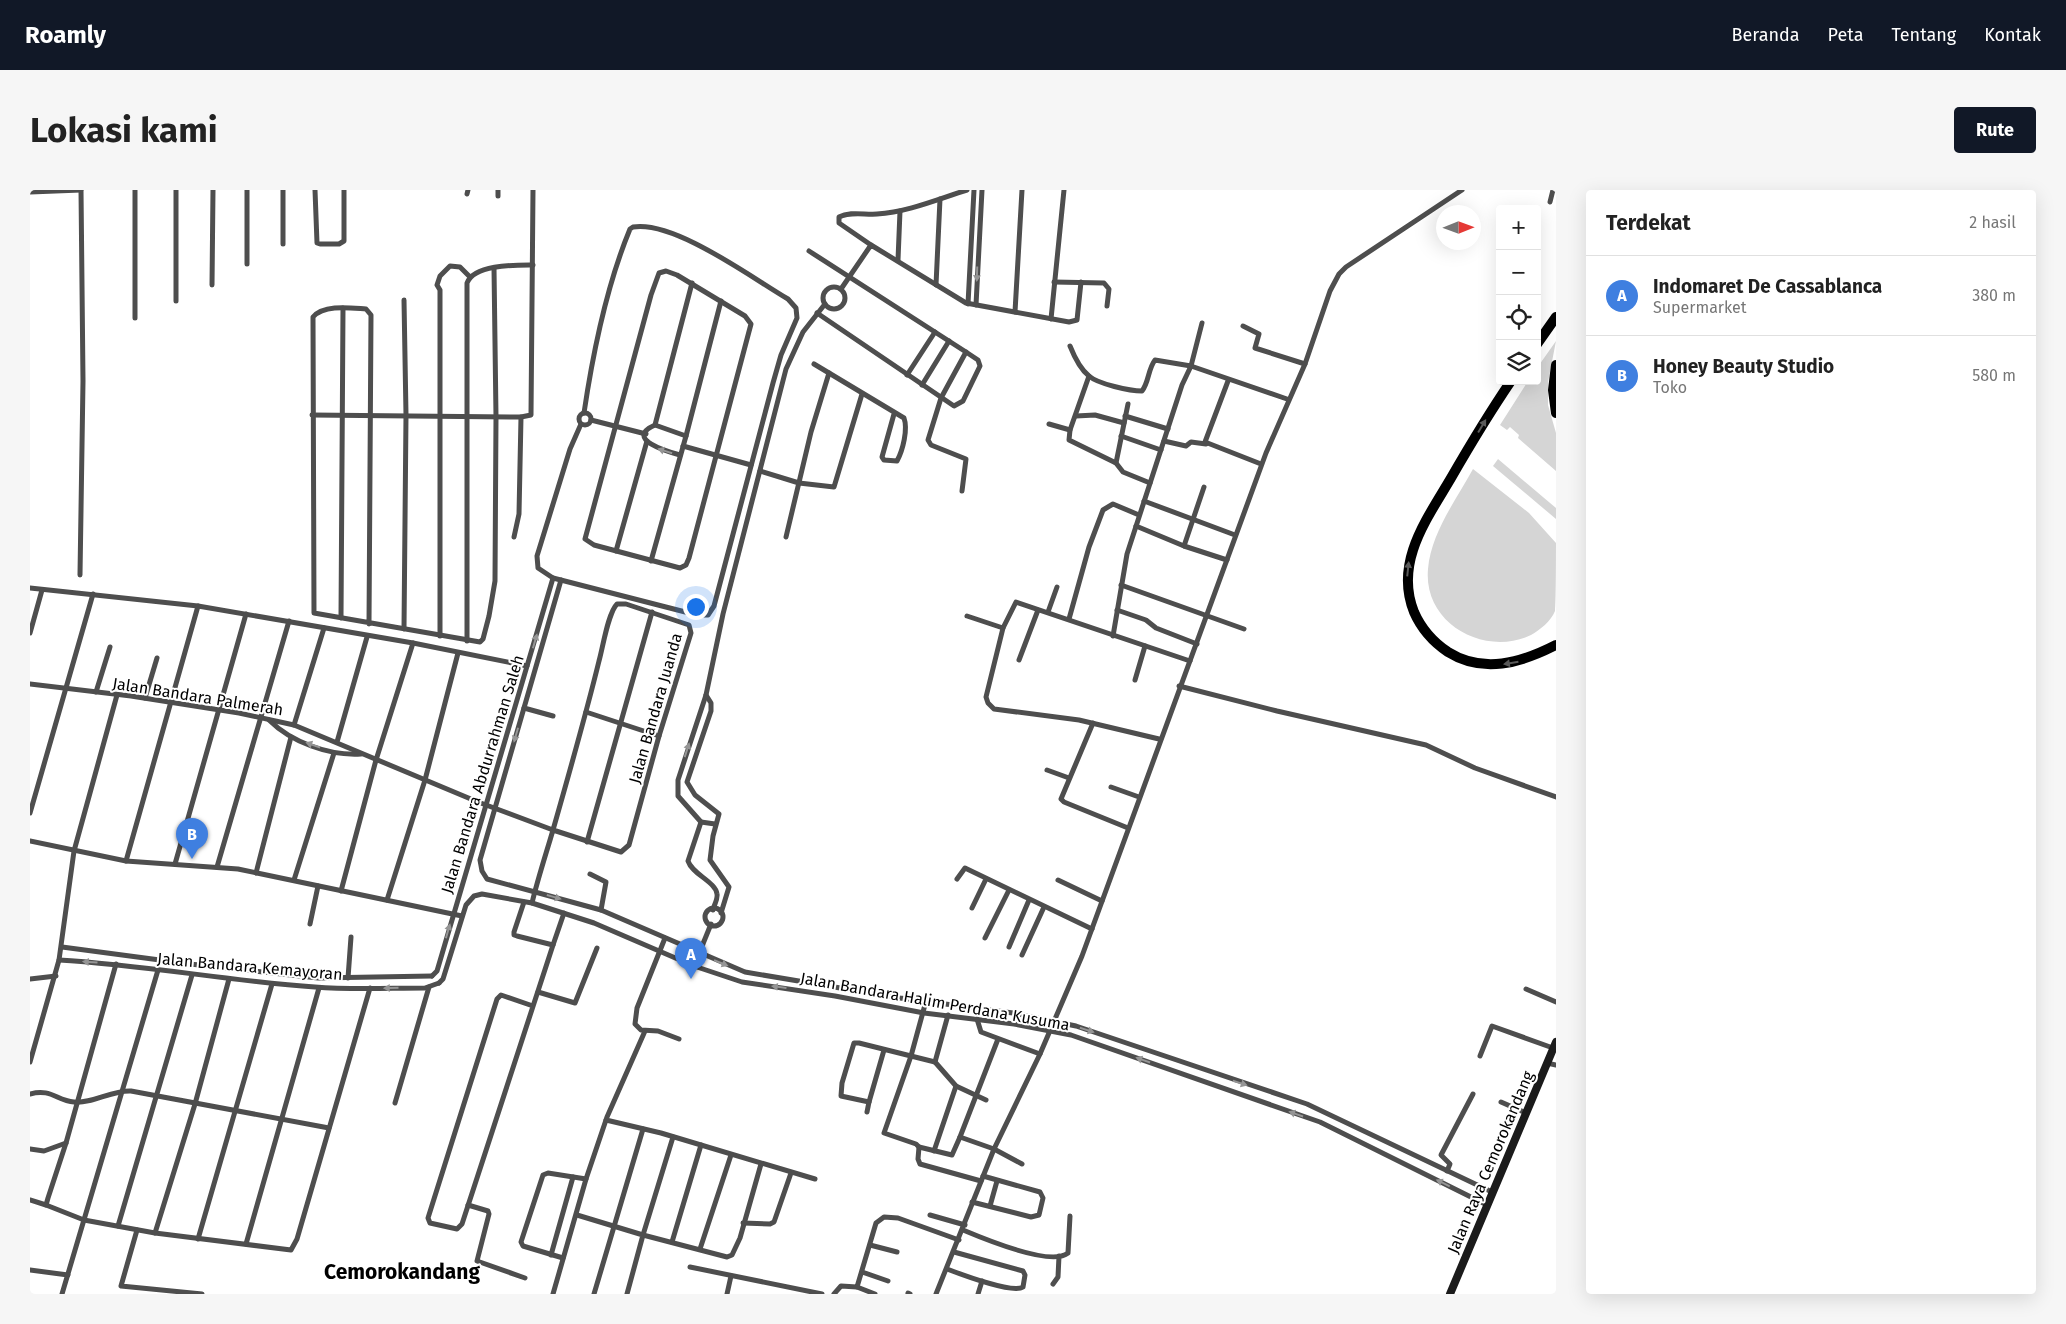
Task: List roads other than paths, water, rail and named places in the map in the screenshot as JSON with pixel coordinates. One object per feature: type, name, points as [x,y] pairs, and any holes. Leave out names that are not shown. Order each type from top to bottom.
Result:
[{"type":"highway","points":[[1540,340],[1556,317]]},
{"type":"highway","points":[[1556,366],[1553,390],[1556,413]]},
{"type":"highway","points":[[1509,385],[1420,530],[1409,561],[1409,595],[1416,616],[1425,632],[1446,651],[1471,662],[1491,664],[1517,662],[1556,646]]},
{"type":"main road","name":"Jalan Raya Cemorokandang","points":[[1450,1294],[1555,1045]]},
{"type":"street","points":[[30,192],[81,190],[83,381],[80,575]]},
{"type":"street","points":[[135,190],[135,318]]},
{"type":"street","points":[[176,190],[176,301]]},
{"type":"street","points":[[212,285],[213,190]]},
{"type":"street","points":[[247,190],[247,264]]},
{"type":"street","points":[[283,190],[283,244]]},
{"type":"street","points":[[315,190],[315,233],[317,242],[320,244],[339,244],[344,240],[344,190]]},
{"type":"street","points":[[312,415],[530,416],[532,410],[533,190]]},
{"type":"street","points":[[967,190],[900,211],[846,214],[839,218],[839,223],[871,245],[968,304],[1072,322],[1076,321],[1081,282]]},
{"type":"street","points":[[968,304],[974,190]]},
{"type":"street","points":[[976,305],[982,190]]},
{"type":"street","points":[[1015,312],[1022,190]]},
{"type":"street","points":[[1051,319],[1064,190]]},
{"type":"street","points":[[936,1294],[964,1227],[988,1179],[1092,929],[1159,739],[1197,644],[1261,464],[1287,399],[1305,364],[1330,291],[1339,274],[1346,267],[1462,190]]},
{"type":"street","points":[[1550,202],[1553,190]]},
{"type":"street","points":[[936,285],[940,199]]},
{"type":"street","points":[[898,260],[900,211]]},
{"type":"street","points":[[638,226],[668,233],[701,246],[788,299],[796,308],[797,318],[780,361],[714,606],[708,616],[696,615],[553,578],[538,568],[538,556],[570,449],[581,424],[579,419],[584,413],[590,369],[605,310],[630,229],[638,226]]},
{"type":"street","points":[[971,243],[979,243]]},
{"type":"street","points":[[841,289],[871,245]]},
{"type":"street","points":[[809,251],[851,276],[966,352],[979,361],[980,366],[963,401],[954,406],[817,313]]},
{"type":"street","points":[[467,641],[467,287],[470,277],[478,272],[494,268],[533,265]]},
{"type":"street","points":[[440,636],[440,290],[437,285],[440,276],[450,266],[460,267],[470,277]]},
{"type":"street","points":[[369,624],[371,315],[366,309],[343,308],[321,311],[312,320],[314,612],[369,624],[478,642],[483,639],[494,594],[496,417],[494,268]]},
{"type":"street","points":[[666,271],[692,283],[721,301],[749,319],[751,329],[686,565],[678,568],[594,545],[585,539],[657,276],[661,272],[666,271]]},
{"type":"street","points":[[1054,282],[1081,282],[1107,285],[1109,289],[1107,306]]},
{"type":"street","points":[[616,551],[647,441],[646,434],[655,425],[692,283]]},
{"type":"street","points":[[834,286],[841,289],[845,294],[843,305],[834,309],[825,304],[823,296],[827,290],[834,286]]},
{"type":"street","points":[[404,300],[406,415],[404,629]]},
{"type":"street","points":[[651,561],[721,301]]},
{"type":"street","points":[[715,824],[701,822],[678,796],[678,780],[706,695],[723,614],[786,369],[803,332],[825,304]]},
{"type":"street","points":[[342,618],[343,308]]},
{"type":"street","points":[[1113,636],[1121,585],[1139,515],[1191,366],[1202,324]]},
{"type":"street","points":[[1243,326],[1259,334],[1255,348],[1305,364]]},
{"type":"street","points":[[907,375],[935,332]]},
{"type":"street","points":[[922,385],[948,341]]},
{"type":"street","points":[[1070,346],[1089,376],[1115,386],[1142,391],[1147,385],[1151,365],[1155,360],[1191,366],[1228,381],[1287,399]]},
{"type":"street","points":[[962,491],[966,459],[930,445],[928,442],[940,398],[966,352]]},
{"type":"street","points":[[814,364],[894,414],[904,418],[906,427],[900,456],[898,461],[894,462],[884,460],[882,456],[894,414]]},
{"type":"street","points":[[786,536],[811,432],[829,373]]},
{"type":"street","points":[[1089,376],[1070,430],[1069,440],[1116,463],[1123,472],[1150,483]]},
{"type":"street","points":[[1206,444],[1205,438],[1217,415],[1228,381]]},
{"type":"street","points":[[760,471],[799,483],[828,488],[836,486],[862,394]]},
{"type":"street","points":[[1116,463],[1128,404]]},
{"type":"street","points":[[584,413],[589,415],[591,420],[646,434]]},
{"type":"street","points":[[1076,416],[1093,414],[1124,423]]},
{"type":"street","points":[[1125,416],[1168,429]]},
{"type":"street","points":[[514,537],[519,514],[521,417]]},
{"type":"street","points":[[581,424],[587,425],[591,420]]},
{"type":"street","points":[[1050,424],[1070,430]]},
{"type":"street","points":[[655,425],[686,436]]},
{"type":"street","points":[[1121,436],[1161,450]]},
{"type":"street","points":[[647,441],[650,446],[680,455]]},
{"type":"street","points":[[1164,441],[1186,446],[1191,442],[1206,444],[1261,464]]},
{"type":"street","points":[[683,446],[751,465]]},
{"type":"street","points":[[1184,546],[1204,488]]},
{"type":"street","points":[[1144,501],[1235,535]]},
{"type":"street","points":[[1069,619],[1089,547],[1103,510],[1113,504],[1139,515]]},
{"type":"street","points":[[1136,526],[1184,546],[1227,560]]},
{"type":"street","name":"Jalan Bandara Abdurrahman Saleh","points":[[432,976],[436,971],[553,578]]},
{"type":"street","name":"Jalan Bandara Abdurrahman Saleh","points":[[490,881],[482,872],[480,860],[561,580]]},
{"type":"street","points":[[1121,585],[1207,614],[1244,629]]},
{"type":"street","points":[[1048,612],[1057,587]]},
{"type":"street","points":[[30,588],[198,606],[413,643],[527,666]]},
{"type":"street","points":[[30,633],[42,590]]},
{"type":"street","points":[[30,814],[94,594]]},
{"type":"street","points":[[1159,739],[1094,724],[994,709],[988,703],[986,697],[1003,628],[1016,602],[1190,661]]},
{"type":"street","name":"Jalan Bandara Juanda","points":[[495,808],[553,830],[587,842],[621,852],[629,845],[691,629],[688,625],[626,604],[616,604],[553,830],[532,903]]},
{"type":"street","points":[[126,861],[198,606]]},
{"type":"street","points":[[1019,660],[1038,610]]},
{"type":"street","points":[[1117,610],[1144,619],[1156,628],[1197,644]]},
{"type":"street","points":[[587,842],[652,612]]},
{"type":"street","points":[[175,864],[246,614]]},
{"type":"street","points":[[967,616],[1003,628]]},
{"type":"street","points":[[218,867],[289,621]]},
{"type":"street","points":[[294,725],[324,628]]},
{"type":"street","points":[[337,742],[367,636]]},
{"type":"street","points":[[341,891],[376,760],[413,643]]},
{"type":"street","points":[[1134,680],[1145,646]]},
{"type":"street","points":[[96,692],[110,647]]},
{"type":"street","points":[[387,900],[425,780],[458,653]]},
{"type":"street","points":[[145,698],[157,658]]},
{"type":"street","name":"Jalan Bandara Palmerah","points":[[30,684],[145,698],[294,725],[495,808]]},
{"type":"street","points":[[1179,686],[1277,711],[1426,745],[1475,768],[1556,797]]},
{"type":"street","points":[[30,1062],[56,976],[62,947],[74,851],[117,695]]},
{"type":"street","points":[[687,782],[711,709],[706,695]]},
{"type":"street","points":[[524,708],[553,716]]},
{"type":"street","points":[[586,712],[659,736]]},
{"type":"street","points":[[268,720],[291,737],[334,752],[361,754]]},
{"type":"street","points":[[1094,724],[1061,797],[1064,802],[1128,828]]},
{"type":"street","points":[[256,873],[291,737]]},
{"type":"street","points":[[294,880],[334,752]]},
{"type":"street","points":[[1048,770],[1069,778]]},
{"type":"street","points":[[678,780],[687,782],[695,795],[718,811],[720,815],[715,824],[710,860],[729,887],[721,913]]},
{"type":"street","points":[[1111,787],[1139,797]]},
{"type":"street","points":[[701,822],[688,861],[696,874],[716,889],[718,895],[713,910]]},
{"type":"street","points":[[30,841],[126,861],[218,867],[256,873],[462,916]]},
{"type":"street","points":[[470,858],[480,860]]},
{"type":"street","points":[[957,879],[964,868],[1092,929]]},
{"type":"street","points":[[590,874],[606,882],[601,910]]},
{"type":"street","points":[[972,908],[986,879]]},
{"type":"street","points":[[1058,880],[1102,901]]},
{"type":"street","name":"Jalan Bandara Halim Perdana Kusuma","points":[[490,881],[601,910],[745,972],[1055,1020],[1307,1104],[1492,1192]]},
{"type":"street","points":[[310,924],[318,886]]},
{"type":"street","points":[[985,938],[1009,890]]},
{"type":"street","name":"Jalan Bandara Abdurrahman Saleh","points":[[439,983],[442,979],[462,916],[470,899],[476,894],[482,894]]},
{"type":"street","name":"Jalan Bandara Halim Perdana Kusuma","points":[[482,894],[532,903],[564,913],[694,966],[742,982],[924,1012],[977,1018],[1050,1030],[1320,1122],[1487,1205]]},
{"type":"street","points":[[1009,947],[1029,900]]},
{"type":"street","points":[[524,902],[514,934],[553,945]]},
{"type":"street","points":[[1022,955],[1044,907]]},
{"type":"street","points":[[707,910],[713,910],[721,913],[724,918],[718,925],[711,924],[704,916],[707,910]]},
{"type":"street","points":[[533,1006],[501,995],[497,999],[428,1221],[457,1229],[462,1224],[564,913]]},
{"type":"street","points":[[694,966],[711,924]]},
{"type":"street","points":[[348,978],[351,937]]},
{"type":"street","points":[[665,938],[635,1015],[637,1028],[645,1031],[658,1031],[678,1039]]},
{"type":"street","name":"Jalan Bandara Kemayoran","points":[[62,947],[270,973],[348,978],[432,976]]},
{"type":"street","points":[[538,992],[575,1003],[597,948]]},
{"type":"street","name":"Jalan Bandara Kemayoran","points":[[59,960],[116,964],[192,975],[319,988],[429,987],[439,983]]},
{"type":"street","points":[[46,1205],[66,1143],[116,964]]},
{"type":"street","points":[[62,1294],[158,970]]},
{"type":"street","points":[[118,1226],[192,975]]},
{"type":"street","points":[[30,979],[56,976]]},
{"type":"street","points":[[432,976],[439,983]]},
{"type":"street","points":[[155,1233],[195,1104],[230,979]]},
{"type":"street","points":[[198,1238],[272,984]]},
{"type":"street","points":[[395,1103],[429,987]]},
{"type":"street","points":[[246,1244],[319,988]]},
{"type":"street","points":[[30,1200],[84,1220],[155,1233],[291,1250],[294,1246],[370,988]]},
{"type":"street","points":[[1526,989],[1556,1002]]},
{"type":"street","points":[[926,1001],[911,1056],[884,1133],[916,1144],[919,1147],[952,1155],[998,1039]]},
{"type":"street","points":[[934,1062],[948,1014]]},
{"type":"street","points":[[977,1018],[981,1032],[1040,1054]]},
{"type":"street","points":[[1480,1056],[1492,1026],[1555,1045]]},
{"type":"street","points":[[553,1294],[586,1179],[606,1118],[645,1031]]},
{"type":"street","points":[[869,1102],[840,1094],[851,1046],[857,1042],[934,1062],[956,1086],[986,1100]]},
{"type":"street","points":[[1127,1055],[1131,1044]]},
{"type":"street","points":[[867,1112],[884,1050]]},
{"type":"street","points":[[1547,1063],[1556,1065]]},
{"type":"street","points":[[934,1151],[956,1086]]},
{"type":"street","points":[[30,1094],[47,1092],[77,1103],[122,1091],[329,1128]]},
{"type":"street","points":[[1448,1171],[1450,1164],[1441,1155],[1473,1094]]},
{"type":"street","points":[[1501,1102],[1526,1113]]},
{"type":"street","points":[[606,1118],[815,1179]]},
{"type":"street","points":[[594,1294],[612,1227],[643,1129]]},
{"type":"street","points":[[626,1294],[674,1137]]},
{"type":"street","points":[[960,1137],[999,1152],[1022,1164]]},
{"type":"street","points":[[30,1149],[44,1151],[66,1143]]},
{"type":"street","points":[[672,1242],[701,1145]]},
{"type":"street","points":[[919,1147],[918,1159],[920,1164],[1040,1192],[1043,1196],[1038,1216],[1034,1217],[977,1203]]},
{"type":"street","points":[[700,1249],[731,1155]]},
{"type":"street","points":[[577,1215],[612,1227],[727,1257],[732,1255],[761,1164]]},
{"type":"street","points":[[563,1258],[523,1246],[520,1242],[541,1177],[548,1173],[586,1179]]},
{"type":"street","points":[[744,1222],[770,1224],[774,1222],[791,1173]]},
{"type":"street","points":[[551,1255],[573,1177]]},
{"type":"street","points":[[988,1179],[990,1206]]},
{"type":"street","points":[[1461,1192],[1466,1180]]},
{"type":"street","points":[[468,1205],[488,1211],[489,1214],[477,1261],[525,1278]]},
{"type":"street","points":[[930,1215],[1019,1250],[1059,1256],[1068,1253],[1070,1216]]},
{"type":"street","points":[[856,1288],[876,1223],[888,1217],[959,1240]]},
{"type":"street","points":[[138,1230],[121,1286],[202,1294]]},
{"type":"street","points":[[870,1245],[897,1252]]},
{"type":"street","points":[[947,1269],[982,1282],[1020,1290],[1023,1288],[1026,1275],[1021,1271],[954,1252]]},
{"type":"street","points":[[1053,1284],[1058,1278],[1059,1256]]},
{"type":"street","points":[[690,1267],[801,1292],[822,1294]]},
{"type":"street","points":[[30,1270],[68,1275]]},
{"type":"street","points":[[862,1272],[888,1281]]},
{"type":"street","points":[[727,1294],[731,1276]]},
{"type":"street","points":[[978,1294],[982,1282]]},
{"type":"street","points":[[834,1294],[841,1286],[875,1294]]},
{"type":"place","name":"Honey Beauty Studio","points":[[192,859]]},
{"type":"place","name":"Indomaret De Cassablanca","points":[[691,979]]},
{"type":"district","name":"Cemorokandang","points":[[402,1272]]}]
